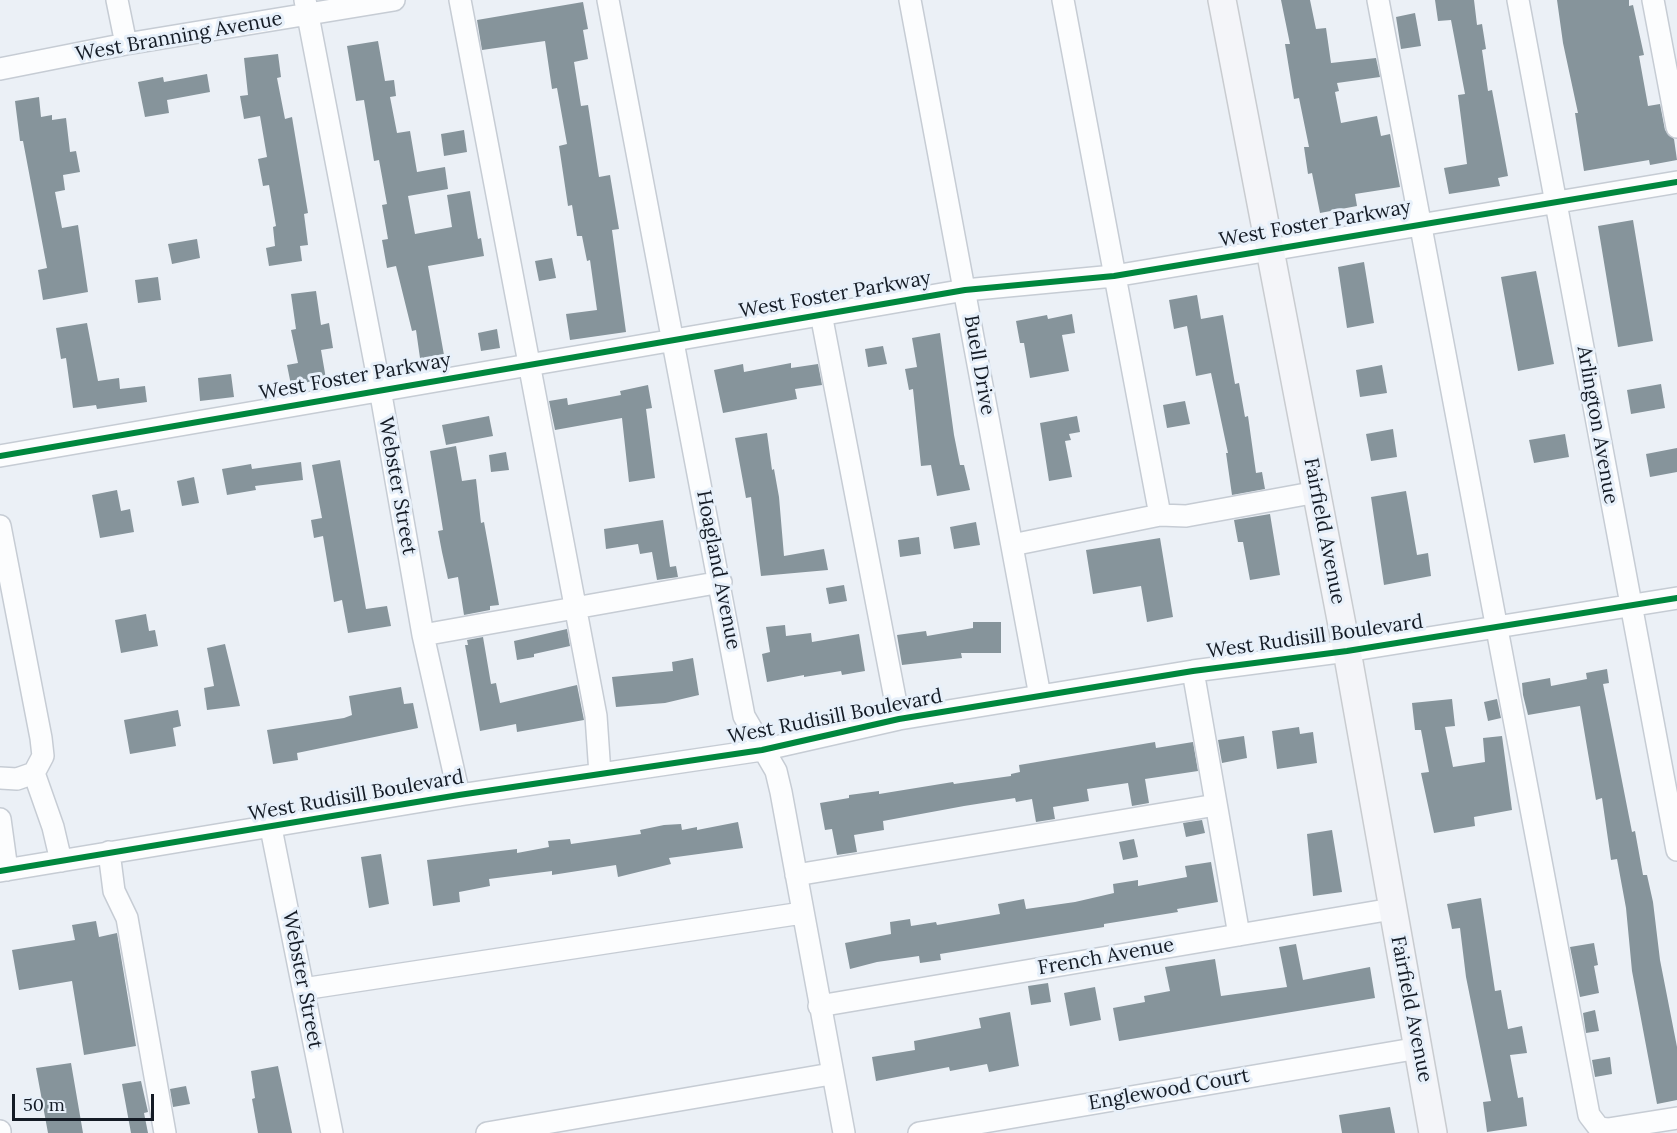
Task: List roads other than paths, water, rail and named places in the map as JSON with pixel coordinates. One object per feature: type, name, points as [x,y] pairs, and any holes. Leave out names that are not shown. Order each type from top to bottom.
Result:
[{"type":"main road","name":"Fairfield Avenue","points":[[1222,0],[1347,651],[1433,1133]]},
{"type":"street","points":[[117,0],[126,44]]},
{"type":"street","name":"West Branning Avenue","points":[[0,69],[306,7],[394,0]]},
{"type":"street","points":[[460,0],[530,364],[573,607],[596,716],[600,774]]},
{"type":"street","name":"Hoagland Avenue","points":[[608,0],[721,582],[744,716],[776,771],[831,1074],[844,1133]]},
{"type":"street","name":"Buell Drive","points":[[910,0],[1040,696]]},
{"type":"street","points":[[1063,0],[1160,515]]},
{"type":"street","points":[[1378,0],[1589,1115],[1599,1128],[1608,1129],[1677,1118]]},
{"type":"street","name":"Arlington Avenue","points":[[1518,0],[1677,850]]},
{"type":"street","points":[[1653,0],[1677,127]]},
{"type":"street","name":"Webster Street","points":[[306,7],[380,389],[423,635],[459,795]]},
{"type":"street","name":"West Foster Parkway","points":[[0,456],[965,290],[1114,276],[1677,182]]},
{"type":"street","points":[[821,314],[899,719]]},
{"type":"street","points":[[1012,545],[1160,515],[1186,516],[1317,492]]},
{"type":"street","points":[[0,526],[43,756],[34,773],[17,779],[0,778]]},
{"type":"street","points":[[423,635],[721,582]]},
{"type":"street","name":"West Rudisill Boulevard","points":[[3,870],[271,828],[459,795],[762,750],[899,719],[1193,671],[1347,651],[1677,598]]},
{"type":"street","points":[[1193,671],[1239,935]]},
{"type":"street","points":[[34,773],[53,827],[61,861]]},
{"type":"street","points":[[796,875],[1216,805]]},
{"type":"street","points":[[0,819],[3,870]]},
{"type":"street","name":"Webster Street","points":[[271,828],[332,1133]]},
{"type":"street","points":[[109,852],[114,891],[127,918],[165,1133]]},
{"type":"street","name":"French Avenue","points":[[819,1006],[1392,909]]},
{"type":"street","points":[[303,989],[802,913]]},
{"type":"street","name":"Englewood Court","points":[[919,1133],[1419,1048]]},
{"type":"street","points":[[487,1133],[831,1074]]}]
